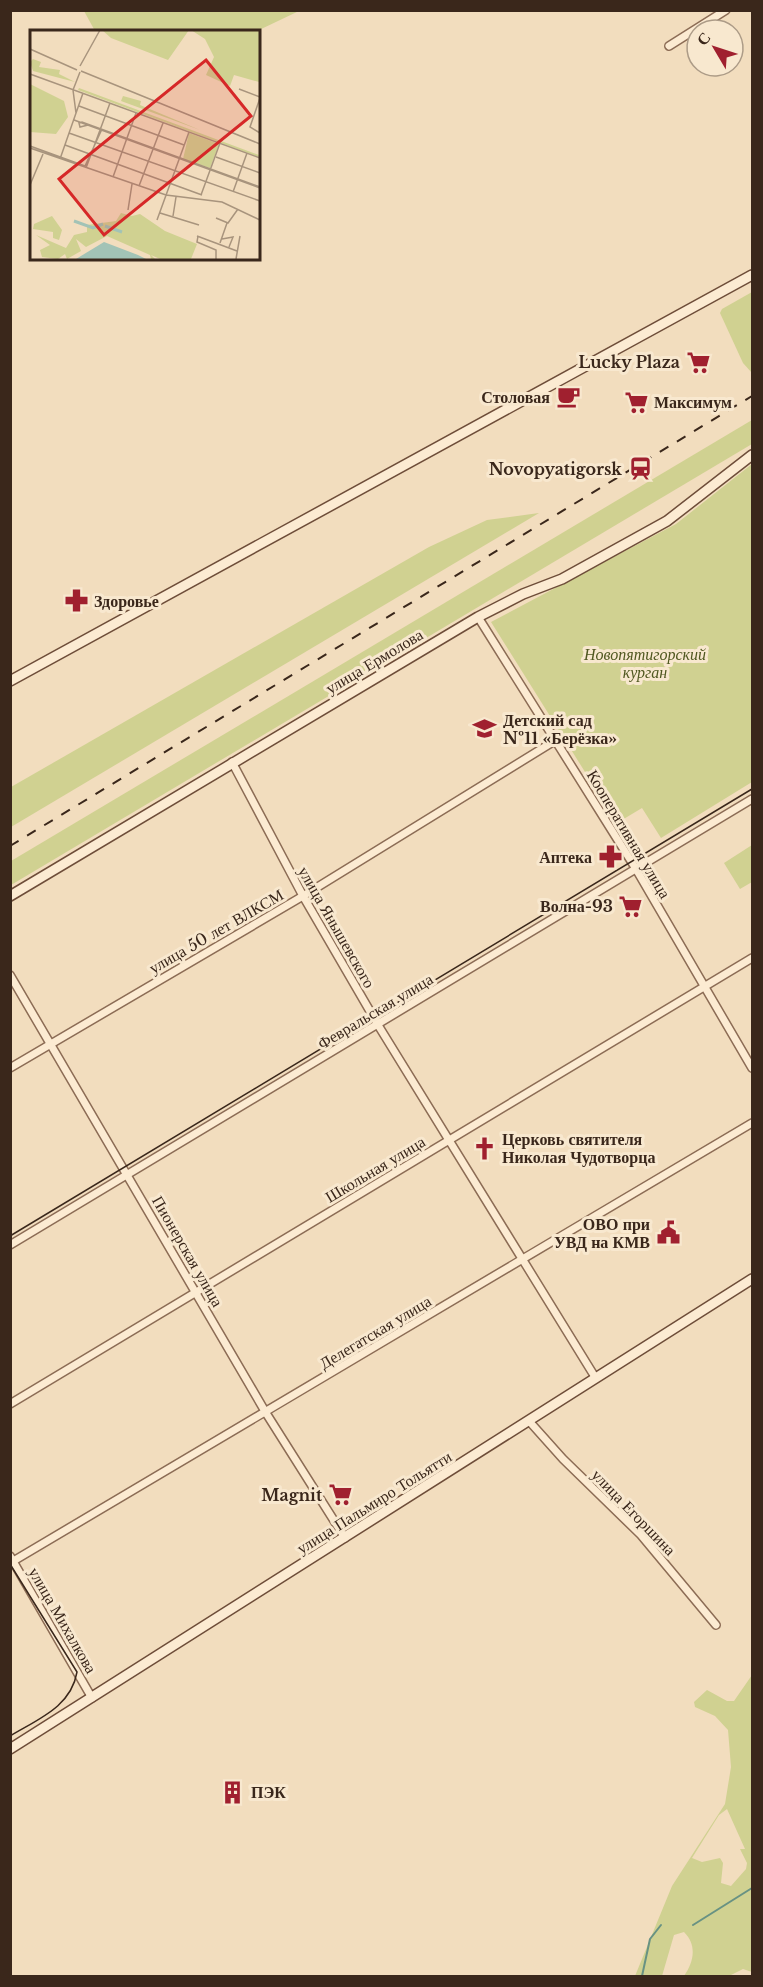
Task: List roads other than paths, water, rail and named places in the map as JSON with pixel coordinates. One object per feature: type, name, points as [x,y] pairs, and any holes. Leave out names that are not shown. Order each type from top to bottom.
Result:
[{"type":"street","points":[[669,46],[726,10]]},
{"type":"street","points":[[10,681],[753,274]]},
{"type":"street","name":"улица Ермолова","points":[[10,896],[478,617],[523,594],[562,579],[667,521],[753,455]]},
{"type":"street","name":"Кооперативная улица","points":[[478,617],[636,869],[753,1068]]},
{"type":"street","name":"улица 50 лет ВЛКСМ","points":[[10,1068],[303,896],[556,740]]},
{"type":"street","name":"улица Янышевского","points":[[232,762],[303,896],[378,1025],[595,1377]]},
{"type":"street","name":"Февральская улица","points":[[10,1245],[753,799]]},
{"type":"street","name":"Школьная улица","points":[[10,1404],[753,958]]},
{"type":"street","name":"Пионерская улица","points":[[10,975],[266,1413],[345,1538]]},
{"type":"street","name":"Делегатская улица","points":[[12,1560],[266,1413],[753,1122]]},
{"type":"street","name":"улица Пальмиро Тольятти","points":[[10,1749],[753,1279]]},
{"type":"street","name":"улица Егоршина","points":[[530,1420],[563,1459],[641,1535],[716,1625]]},
{"type":"street","name":"улица Михалкова","points":[[12,1560],[92,1698]]},
{"type":"waterway","points":[[693,1925],[752,1888]]},
{"type":"waterway","points":[[642,1976],[650,1939],[661,1925]]},
{"type":"tram line","points":[[10,1236],[752,789]]},
{"type":"tram line","points":[[10,1564],[77,1672],[74,1684],[61,1703],[42,1718],[10,1736]]},
{"type":"railway","points":[[10,846],[752,396]]},
{"type":"place","name":"Lucky Plaza","points":[[698,362]]},
{"type":"place","name":"Столовая","points":[[568,397]]},
{"type":"place","name":"Максимум","points":[[636,402]]},
{"type":"place","name":"Novopyatigorsk","points":[[640,469]]},
{"type":"place","name":"Здоровье","points":[[76,601]]},
{"type":"place","name":"Детский сад №11 «Берёзка»","points":[[485,729]]},
{"type":"place","name":"Аптека","points":[[610,857]]},
{"type":"place","name":"Волна-93","points":[[631,906]]},
{"type":"place","name":"Церковь святителя Николая Чудотворца","points":[[484,1148]]},
{"type":"place","name":"ОВО при УВД на КМВ","points":[[668,1233]]},
{"type":"place","name":"Magnit","points":[[340,1495]]},
{"type":"place","name":"ПЭК","points":[[233,1792]]},
{"type":"park label","name":"Новопятигорский курган","points":[[645,663]]}]
